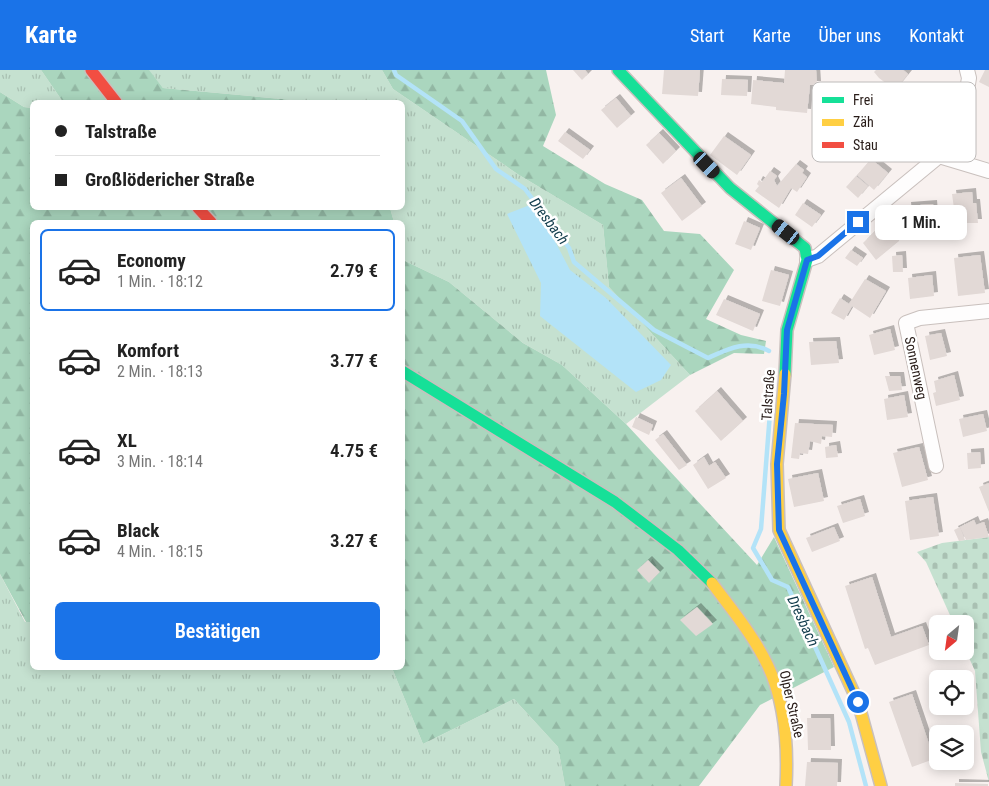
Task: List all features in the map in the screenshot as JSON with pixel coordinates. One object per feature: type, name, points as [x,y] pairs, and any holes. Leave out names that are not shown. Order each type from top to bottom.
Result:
[{"type":"street","points":[[91,70],[114,100]]},
{"type":"street","points":[[618,70],[730,188],[805,248],[807,260],[818,256],[932,162]]},
{"type":"street","points":[[966,70],[968,82]]},
{"type":"street","points":[[959,162],[989,171]]},
{"type":"street","points":[[200,210],[209,220]]},
{"type":"street","name":"Talstraße","points":[[807,260],[787,330],[784,394],[777,464],[779,530],[858,702],[877,765],[880,786]]},
{"type":"street","name":"Sonnenweg","points":[[936,466],[906,323],[920,318],[989,311]]},
{"type":"street","name":"Olper Straße","points":[[405,373],[615,502],[651,528],[709,579],[750,633],[768,667],[781,709],[788,751],[786,786]]},
{"type":"green space","points":[[0,70],[41,70],[62,100],[30,100],[30,108],[24,107],[0,92]]},
{"type":"green space","points":[[41,70],[149,70],[163,88],[293,100],[62,100]]},
{"type":"green space","points":[[148,70],[382,70],[393,89],[519,175],[603,225],[609,287],[690,375],[626,424],[562,365],[523,343],[449,282],[405,261],[405,220],[393,220],[391,210],[405,210],[405,100],[293,100],[163,88]]},
{"type":"green space","points":[[382,70],[546,70],[556,115],[543,146],[605,184],[642,200],[664,231],[700,234],[734,270],[706,319],[741,335],[766,341],[764,354],[734,353],[690,375],[609,287],[603,225],[519,175],[393,89]]},
{"type":"green space","points":[[0,92],[24,107],[30,108],[30,210],[391,210],[393,220],[30,220],[30,622],[26,622],[0,574]]},
{"type":"green space","points":[[405,261],[449,282],[523,343],[562,365],[626,424],[757,565],[774,537],[834,667],[760,705],[699,786],[565,786],[558,747],[514,699],[423,744],[393,670],[405,670]]},
{"type":"green space","points":[[989,537],[989,782],[981,752],[975,671],[970,660],[974,660],[974,615],[950,615],[926,562],[917,552],[942,543]]},
{"type":"green space","points":[[0,574],[25,622],[30,622],[30,670],[393,670],[423,744],[514,699],[558,747],[565,786],[0,786]]},
{"type":"water","points":[[535,203],[570,270],[606,298],[671,365],[661,380],[636,392],[540,316],[541,283],[507,214]]},
{"type":"building","points":[[573,70],[585,70],[588,74],[582,80]]},
{"type":"building","points":[[664,70],[700,70],[698,96],[662,94]]},
{"type":"building","points":[[785,70],[816,70],[817,82],[812,82],[812,85],[810,85],[807,113],[776,110],[776,107],[751,104],[753,80],[784,83]]},
{"type":"building","points":[[876,70],[903,70],[908,74],[902,82],[884,82],[874,72]]},
{"type":"building","points":[[985,70],[989,70],[989,87],[979,82]]},
{"type":"building","points":[[722,79],[748,80],[747,96],[721,95]]},
{"type":"building","points":[[616,98],[631,116],[617,128],[601,110]]},
{"type":"building","points":[[565,132],[590,150],[583,159],[558,141]]},
{"type":"building","points":[[659,133],[676,151],[663,164],[646,145]]},
{"type":"building","points":[[724,136],[751,155],[737,175],[710,155]]},
{"type":"building","points":[[868,162],[875,162],[888,173],[874,190],[857,175]]},
{"type":"building","points":[[796,164],[804,170],[802,173],[807,177],[797,192],[791,188],[779,208],[755,191],[759,186],[757,184],[759,180],[762,182],[770,171],[777,176],[774,180],[777,186]]},
{"type":"building","points":[[856,176],[868,186],[858,198],[846,187]]},
{"type":"building","points":[[681,178],[702,206],[682,221],[661,193]]},
{"type":"building","points":[[972,192],[973,203],[976,203],[978,223],[956,223],[952,194]]},
{"type":"building","points":[[803,203],[821,215],[812,227],[795,215]]},
{"type":"building","points":[[933,204],[934,216],[931,217],[933,235],[910,237],[907,206]]},
{"type":"building","points":[[744,221],[760,228],[751,250],[735,244]]},
{"type":"building","points":[[883,223],[899,241],[876,260],[863,243]]},
{"type":"building","points":[[851,250],[863,258],[857,266],[845,258]]},
{"type":"building","points":[[902,255],[903,272],[893,272],[892,256]]},
{"type":"building","points":[[980,255],[985,293],[958,296],[954,258]]},
{"type":"building","points":[[771,270],[789,275],[780,306],[762,301]]},
{"type":"building","points":[[932,275],[934,296],[910,299],[908,278]]},
{"type":"building","points":[[865,279],[886,291],[870,318],[852,306],[844,320],[831,313],[840,298],[849,304]]},
{"type":"building","points":[[724,299],[760,314],[753,331],[716,315]]},
{"type":"building","points":[[890,329],[895,350],[874,355],[869,335]]},
{"type":"building","points":[[941,333],[947,356],[930,360],[925,336]]},
{"type":"building","points":[[836,341],[839,363],[811,365],[809,342]]},
{"type":"building","points":[[954,375],[960,400],[936,406],[933,393],[936,392],[934,381]]},
{"type":"building","points":[[885,376],[900,376],[902,390],[889,391]]},
{"type":"building","points":[[717,391],[743,421],[721,441],[695,411]]},
{"type":"building","points":[[904,395],[908,417],[887,420],[884,399]]},
{"type":"building","points":[[983,414],[987,431],[963,437],[959,419]]},
{"type":"building","points":[[636,417],[653,425],[649,435],[632,427]]},
{"type":"building","points":[[795,423],[833,425],[832,437],[822,436],[821,444],[810,441],[808,454],[800,453],[799,459],[791,458]]},
{"type":"building","points":[[663,434],[687,465],[679,470],[655,440]]},
{"type":"building","points":[[836,445],[838,457],[826,458],[825,447]]},
{"type":"building","points":[[919,447],[928,480],[902,487],[893,453]]},
{"type":"building","points":[[980,452],[981,468],[968,469],[967,453]]},
{"type":"building","points":[[704,457],[709,466],[715,462],[726,478],[708,489],[693,465]]},
{"type":"building","points":[[818,473],[824,501],[794,507],[788,479]]},
{"type":"building","points":[[989,483],[989,512],[979,487]]},
{"type":"building","points":[[933,497],[939,536],[910,540],[905,501]]},
{"type":"building","points":[[860,499],[865,516],[843,523],[837,506]]},
{"type":"building","points":[[974,520],[976,525],[984,522],[989,537],[966,540],[960,527]]},
{"type":"building","points":[[834,527],[840,541],[812,552],[806,538]]},
{"type":"building","points":[[960,527],[965,540],[959,541],[954,530]]},
{"type":"building","points":[[648,560],[660,572],[649,583],[637,570]]},
{"type":"building","points":[[872,577],[891,637],[922,626],[929,645],[875,665],[868,648],[865,649],[845,586]]},
{"type":"building","points":[[697,607],[713,624],[696,636],[680,620]]},
{"type":"building","points":[[912,694],[929,744],[929,761],[912,767],[889,702]]},
{"type":"building","points":[[807,718],[830,718],[831,750],[808,750]]},
{"type":"building","points":[[807,762],[838,763],[837,786],[805,786]]},
{"type":"building","points":[[955,783],[988,784],[988,786],[955,786]]},
{"type":"waterway","name":"Dresbach","points":[[394,70],[396,75],[462,121],[496,169],[525,189],[569,248],[574,262],[654,330],[708,358],[730,349],[745,346],[761,347],[769,351]]},
{"type":"waterway","name":"Dresbach","points":[[773,374],[761,529],[753,548],[772,580],[788,587],[849,722],[866,786]]},
{"type":"traffic: fast","points":[[618,70],[730,188],[805,248],[807,260],[787,330],[785,374]]},
{"type":"traffic: fast","points":[[405,373],[615,502],[678,550],[712,583]]},
{"type":"traffic: slow","points":[[785,374],[777,464],[779,530],[858,702],[881,786]]},
{"type":"traffic: slow","points":[[712,583],[756,644],[774,680],[782,710],[786,740],[786,786]]},
{"type":"traffic: jam","points":[[91,70],[114,100]]},
{"type":"traffic: jam","points":[[200,210],[209,220]]},
{"type":"route","points":[[858,222],[818,256],[807,260],[787,330],[784,394],[777,464],[779,530],[858,702]]}]
